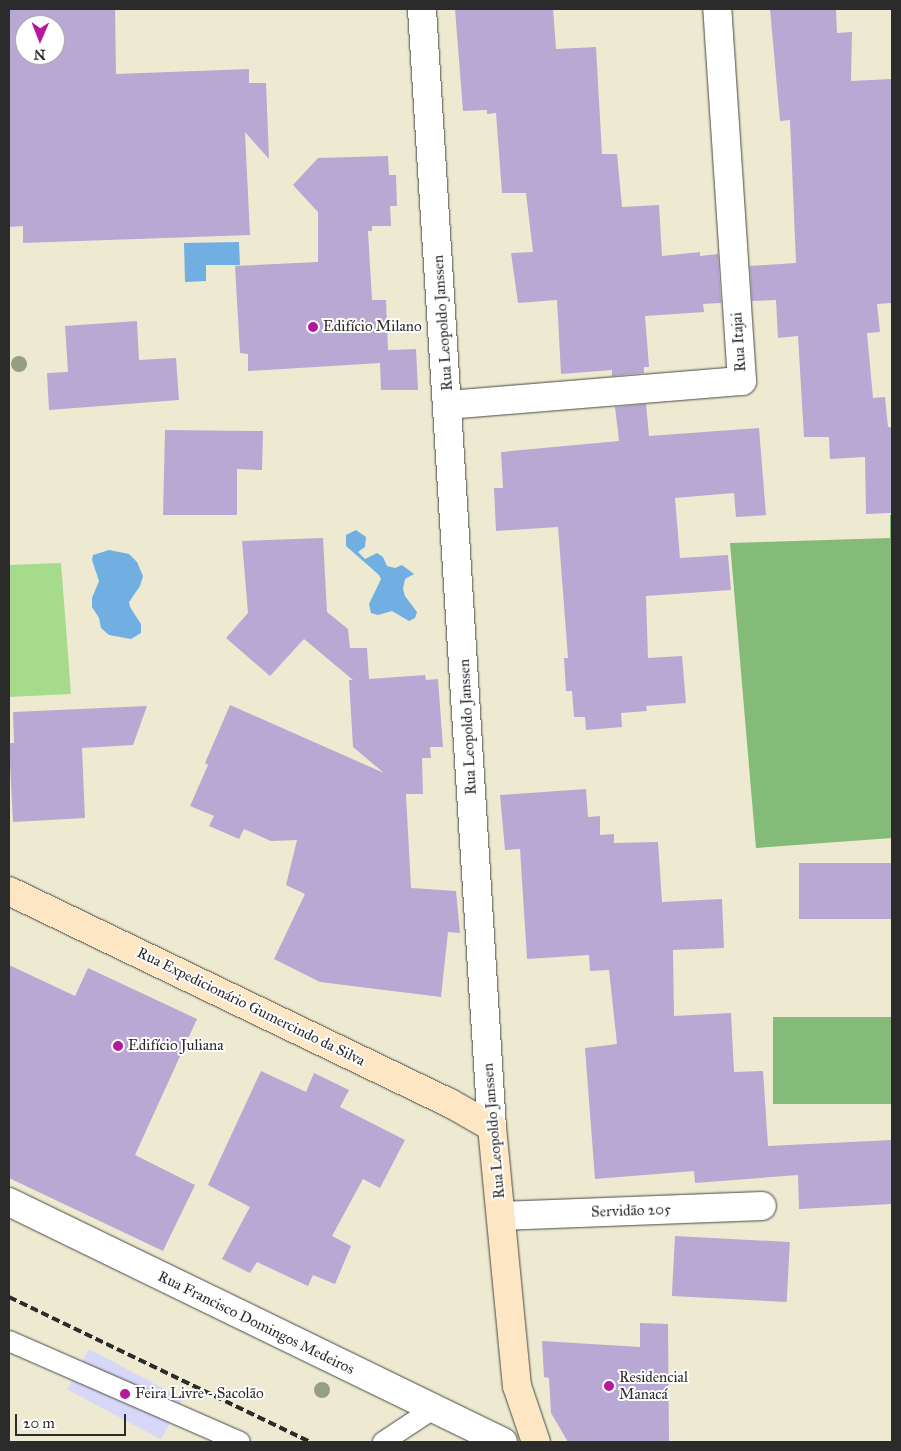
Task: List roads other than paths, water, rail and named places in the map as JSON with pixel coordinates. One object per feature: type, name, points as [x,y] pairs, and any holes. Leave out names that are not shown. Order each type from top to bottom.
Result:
[{"type":"street","name":"Rua Leopoldo Janssen","points":[[422,9],[492,1127],[517,1386],[536,1442]]},
{"type":"street","name":"Rua Itajai","points":[[448,405],[742,381],[717,9]]},
{"type":"street","name":"Rua Expedicionário Gumercindo da Silva","points":[[9,891],[450,1103],[492,1127]]},
{"type":"street","name":"Rua Francisco Domingos Medeiros","points":[[9,1202],[503,1442]]},
{"type":"street","name":"Servidão 205","points":[[501,1216],[762,1206]]},
{"type":"lane","points":[[9,1341],[240,1442]]},
{"type":"lane","points":[[383,1442],[433,1409]]},
{"type":"water","points":[[239,242],[240,265],[206,265],[206,281],[185,282],[184,243]]},
{"type":"water","points":[[356,530],[366,537],[365,547],[358,552],[365,559],[377,553],[383,557],[387,566],[395,568],[402,565],[414,574],[405,579],[403,589],[405,596],[417,612],[415,618],[409,621],[392,611],[378,615],[371,613],[369,604],[381,579],[379,575],[346,546],[346,535]]},
{"type":"water","points":[[109,550],[129,554],[137,562],[143,576],[140,586],[129,602],[130,607],[141,624],[141,633],[131,639],[109,635],[101,628],[99,618],[92,607],[92,598],[99,581],[92,560],[93,555]]},
{"type":"railway","points":[[9,1297],[310,1442]]},
{"type":"place","name":"Edifício Milano","points":[[313,327]]},
{"type":"place","name":"Edifício Juliana","points":[[118,1046]]},
{"type":"place","name":"Residencial Manacá","points":[[609,1386]]},
{"type":"place","name":"Feira Livre - Sacolão","points":[[125,1394]]}]
